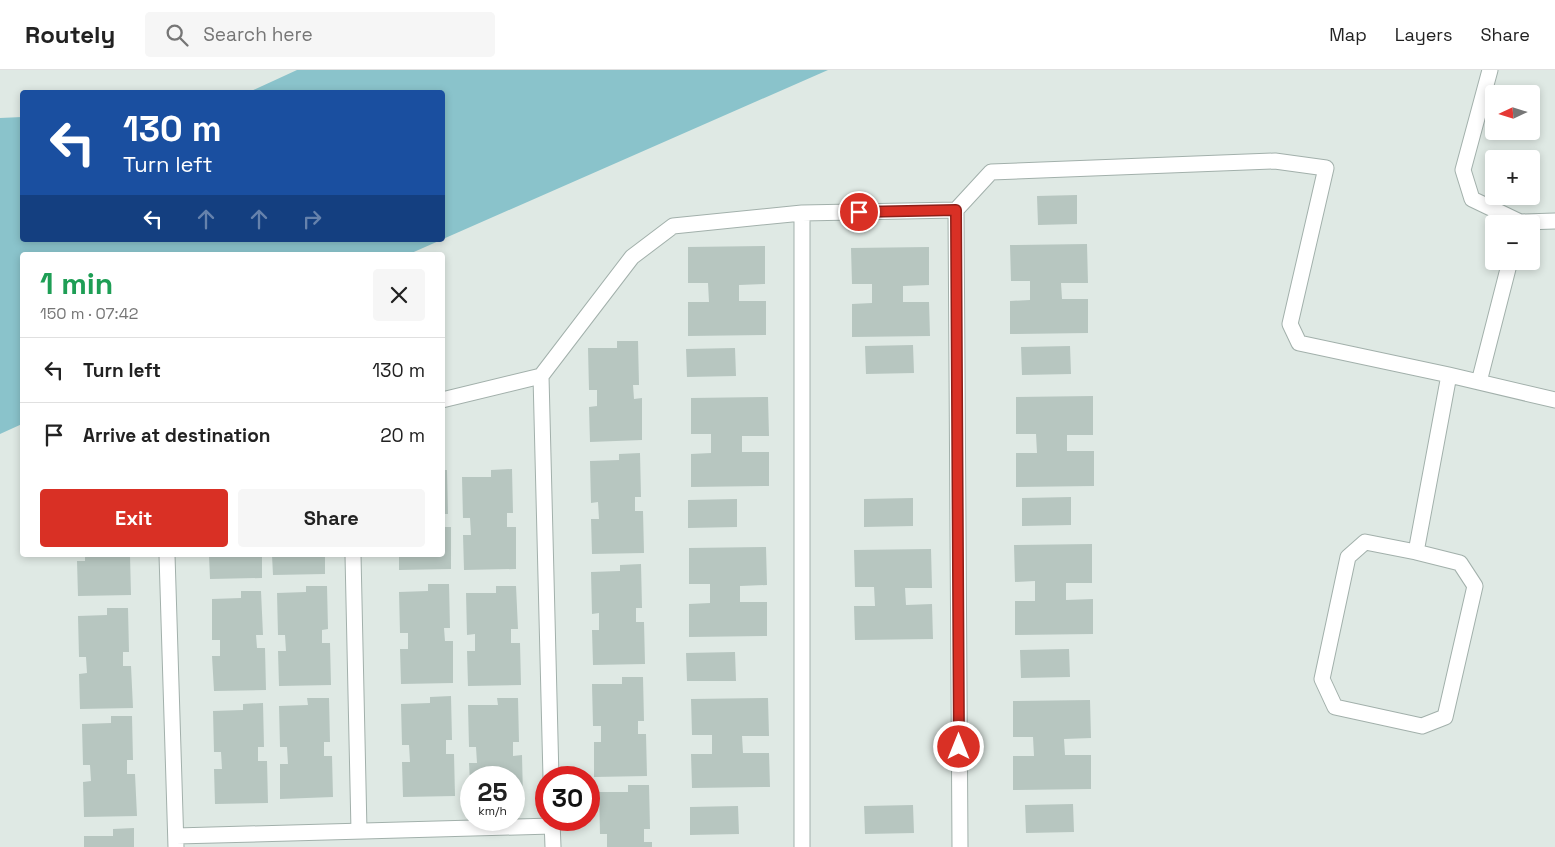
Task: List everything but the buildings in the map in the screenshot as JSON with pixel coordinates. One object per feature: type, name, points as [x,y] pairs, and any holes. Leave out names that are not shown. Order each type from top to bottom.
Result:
[{"type":"street","points":[[1490,70],[1463,170],[1472,200],[1503,215]]},
{"type":"street","points":[[960,847],[956,210],[991,172],[1275,161],[1326,168],[1290,324],[1299,344],[1449,375],[1555,400]]},
{"type":"street","points":[[551,766],[541,376],[632,257],[673,226],[802,213],[956,210]]},
{"type":"street","points":[[802,213],[802,847]]},
{"type":"street","points":[[1540,222],[1555,221]]},
{"type":"street","points":[[1479,382],[1508,270]]},
{"type":"street","points":[[1416,552],[1449,375]]},
{"type":"street","points":[[445,399],[541,376]]},
{"type":"street","points":[[1365,542],[1416,552],[1460,563],[1475,586],[1445,717],[1422,726],[1335,707],[1322,679],[1348,557],[1365,542]]},
{"type":"street","points":[[167,557],[176,842],[535,824]]},
{"type":"street","points":[[353,557],[359,832]]},
{"type":"street","points":[[552,831],[553,847]]},
{"type":"water","points":[[297,70],[828,70],[445,238],[445,90],[253,90]]},
{"type":"water","points":[[20,117],[20,242],[436,242],[414,252],[20,252],[20,425],[0,434],[0,118]]},
{"type":"route","points":[[859,212],[956,210],[959,747]]}]
